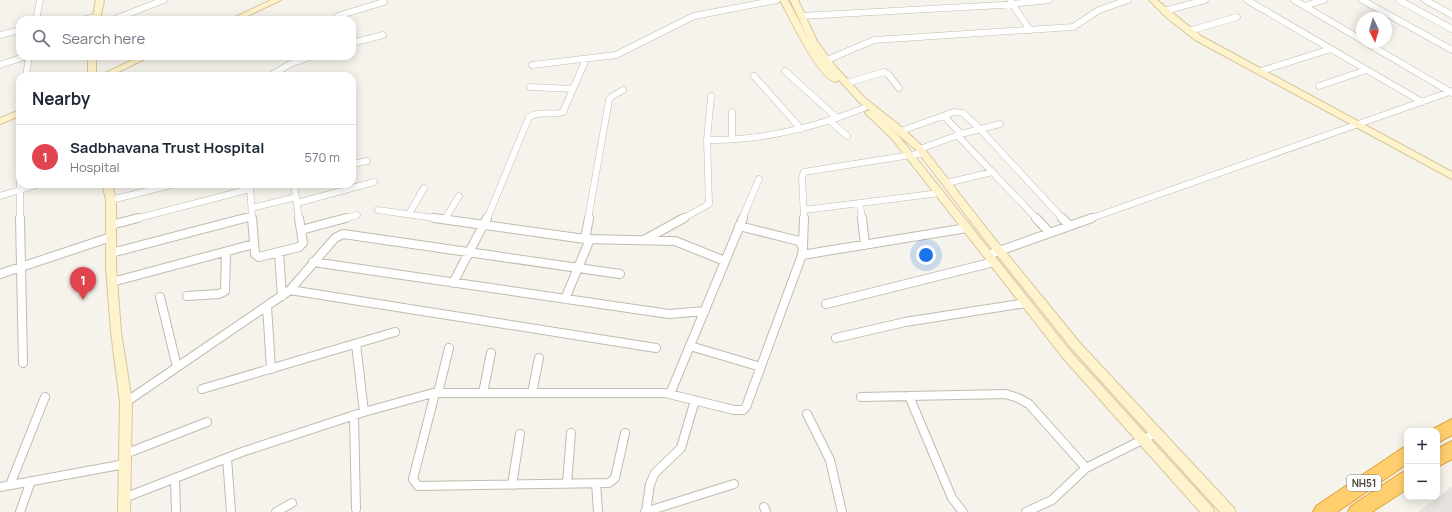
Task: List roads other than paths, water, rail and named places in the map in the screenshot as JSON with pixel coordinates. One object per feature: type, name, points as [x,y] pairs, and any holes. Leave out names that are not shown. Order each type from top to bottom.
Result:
[{"type":"highway","points":[[1440,433],[1452,426]]},
{"type":"highway","points":[[1440,457],[1452,449]]},
{"type":"highway","name":"NH51","points":[[1322,512],[1404,456]]},
{"type":"highway","name":"NH51","points":[[1357,512],[1404,481]]},
{"type":"street","points":[[37,16],[40,0]]},
{"type":"street","points":[[97,16],[100,0]]},
{"type":"street","points":[[122,16],[164,0]]},
{"type":"street","points":[[242,16],[276,0]]},
{"type":"street","points":[[532,65],[622,53],[694,16],[777,0]]},
{"type":"street","points":[[784,0],[807,44],[892,134],[1067,355],[1208,512]]},
{"type":"street","points":[[794,0],[824,62],[847,83],[863,105],[901,131],[921,151],[1076,346],[1229,512]]},
{"type":"street","points":[[962,0],[966,7]]},
{"type":"street","points":[[801,16],[966,7],[1011,2],[1049,0]]},
{"type":"street","points":[[824,62],[874,40],[1073,27],[1084,18],[1109,5],[1128,0]]},
{"type":"street","points":[[1153,0],[1164,11],[1198,38],[1261,70],[1452,176]]},
{"type":"street","points":[[1164,11],[1205,0]]},
{"type":"street","points":[[1247,0],[1422,102]]},
{"type":"street","points":[[1294,0],[1356,36]]},
{"type":"street","points":[[1304,6],[1324,0]]},
{"type":"street","points":[[1362,0],[1452,50]]},
{"type":"street","points":[[1399,0],[1452,29]]},
{"type":"street","points":[[1425,0],[1452,15]]},
{"type":"street","points":[[339,16],[384,2]]},
{"type":"street","points":[[1011,2],[1030,30]]},
{"type":"street","points":[[1190,31],[1237,17]]},
{"type":"street","points":[[0,35],[16,31]]},
{"type":"street","points":[[356,43],[384,35]]},
{"type":"street","points":[[1375,48],[1451,92]]},
{"type":"street","points":[[1261,70],[1331,49]]},
{"type":"street","points":[[0,64],[16,59]]},
{"type":"street","points":[[453,283],[484,224],[529,117],[535,114],[562,113],[564,111],[586,59]]},
{"type":"street","points":[[26,72],[28,60]]},
{"type":"street","points":[[92,60],[92,72]]},
{"type":"street","points":[[112,72],[138,60]]},
{"type":"street","points":[[277,72],[290,64],[302,60]]},
{"type":"street","points":[[1319,86],[1366,70]]},
{"type":"street","points":[[785,71],[837,118]]},
{"type":"street","points":[[847,83],[884,72],[888,74],[899,88]]},
{"type":"street","points":[[754,76],[801,129]]},
{"type":"street","points":[[530,87],[573,89]]},
{"type":"street","points":[[565,299],[578,268],[587,239],[609,100],[611,97],[623,90]]},
{"type":"street","points":[[826,304],[991,258],[1000,252],[1049,232],[1451,92]]},
{"type":"street","points":[[643,240],[708,204],[707,140],[711,96]]},
{"type":"street","points":[[707,140],[772,136],[830,121],[863,105]]},
{"type":"street","points":[[732,112],[732,139]]},
{"type":"street","points":[[901,131],[954,112],[961,112],[980,129],[1069,225]]},
{"type":"street","points":[[0,121],[16,113]]},
{"type":"street","points":[[944,116],[992,172],[1049,232]]},
{"type":"street","points":[[830,121],[848,136]]},
{"type":"street","points":[[124,498],[227,458],[354,415],[436,393],[670,394],[734,410],[743,410],[746,407],[802,256],[804,210],[802,177],[804,172],[909,155],[959,135],[1000,124]]},
{"type":"street","points":[[356,163],[367,161]]},
{"type":"street","points":[[947,183],[992,172]]},
{"type":"street","points":[[670,394],[758,179]]},
{"type":"street","points":[[356,185],[374,182]]},
{"type":"street","points":[[0,196],[26,188]]},
{"type":"street","points":[[108,188],[111,200],[112,282],[116,332],[126,402],[124,512]]},
{"type":"street","points":[[111,200],[159,188]]},
{"type":"street","points":[[111,225],[243,188]]},
{"type":"street","points":[[250,188],[255,254],[259,257],[278,253],[302,245],[303,243],[295,188]]},
{"type":"street","points":[[252,208],[297,200],[344,188]]},
{"type":"street","points":[[409,214],[424,188]]},
{"type":"street","points":[[19,190],[23,364]]},
{"type":"street","points":[[804,210],[940,193]]},
{"type":"street","points":[[446,219],[459,196]]},
{"type":"street","points":[[860,204],[865,245]]},
{"type":"street","points":[[378,210],[587,239],[679,242],[725,261]]},
{"type":"street","points":[[301,230],[357,215]]},
{"type":"street","points":[[111,252],[252,216]]},
{"type":"street","points":[[739,226],[799,241],[803,245]]},
{"type":"street","points":[[802,256],[967,228]]},
{"type":"street","points":[[126,402],[290,290],[335,238],[343,234],[620,274]]},
{"type":"street","points":[[0,274],[111,237]]},
{"type":"street","points":[[112,282],[254,244]]},
{"type":"street","points":[[187,296],[219,294],[225,291],[226,252]]},
{"type":"street","points":[[278,253],[282,296]]},
{"type":"street","points":[[313,262],[669,314],[705,311]]},
{"type":"street","points":[[290,290],[656,348]]},
{"type":"street","points":[[160,297],[177,367]]},
{"type":"street","points":[[836,338],[906,322],[1026,303]]},
{"type":"street","points":[[267,306],[271,369]]},
{"type":"street","points":[[202,389],[395,332]]},
{"type":"street","points":[[356,344],[364,412]]},
{"type":"street","points":[[690,346],[761,367]]},
{"type":"street","points":[[449,348],[413,479],[416,485],[609,483],[615,478],[625,433]]},
{"type":"street","points":[[483,393],[491,353]]},
{"type":"street","points":[[532,393],[539,358]]},
{"type":"street","points":[[861,397],[1006,394],[1023,399],[1086,468]]},
{"type":"street","points":[[909,396],[952,498],[963,512]]},
{"type":"street","points":[[10,485],[45,397]]},
{"type":"street","points":[[695,400],[681,448],[655,473],[652,478],[649,511],[734,484]]},
{"type":"street","points":[[807,414],[830,460],[842,512]]},
{"type":"street","points":[[354,415],[356,509]]},
{"type":"street","points":[[0,487],[125,459],[208,422]]},
{"type":"street","points":[[1026,512],[1052,500],[1086,468],[1156,433]]},
{"type":"street","points":[[512,485],[520,434]]},
{"type":"street","points":[[567,484],[571,434]]},
{"type":"street","points":[[227,458],[231,512]]},
{"type":"street","points":[[175,478],[176,512]]},
{"type":"street","points":[[20,512],[31,481]]},
{"type":"street","points":[[596,484],[598,512]]},
{"type":"street","points":[[276,512],[292,503]]},
{"type":"place","name":"Sadbhavana Trust Hospital","points":[[83,300]]}]
